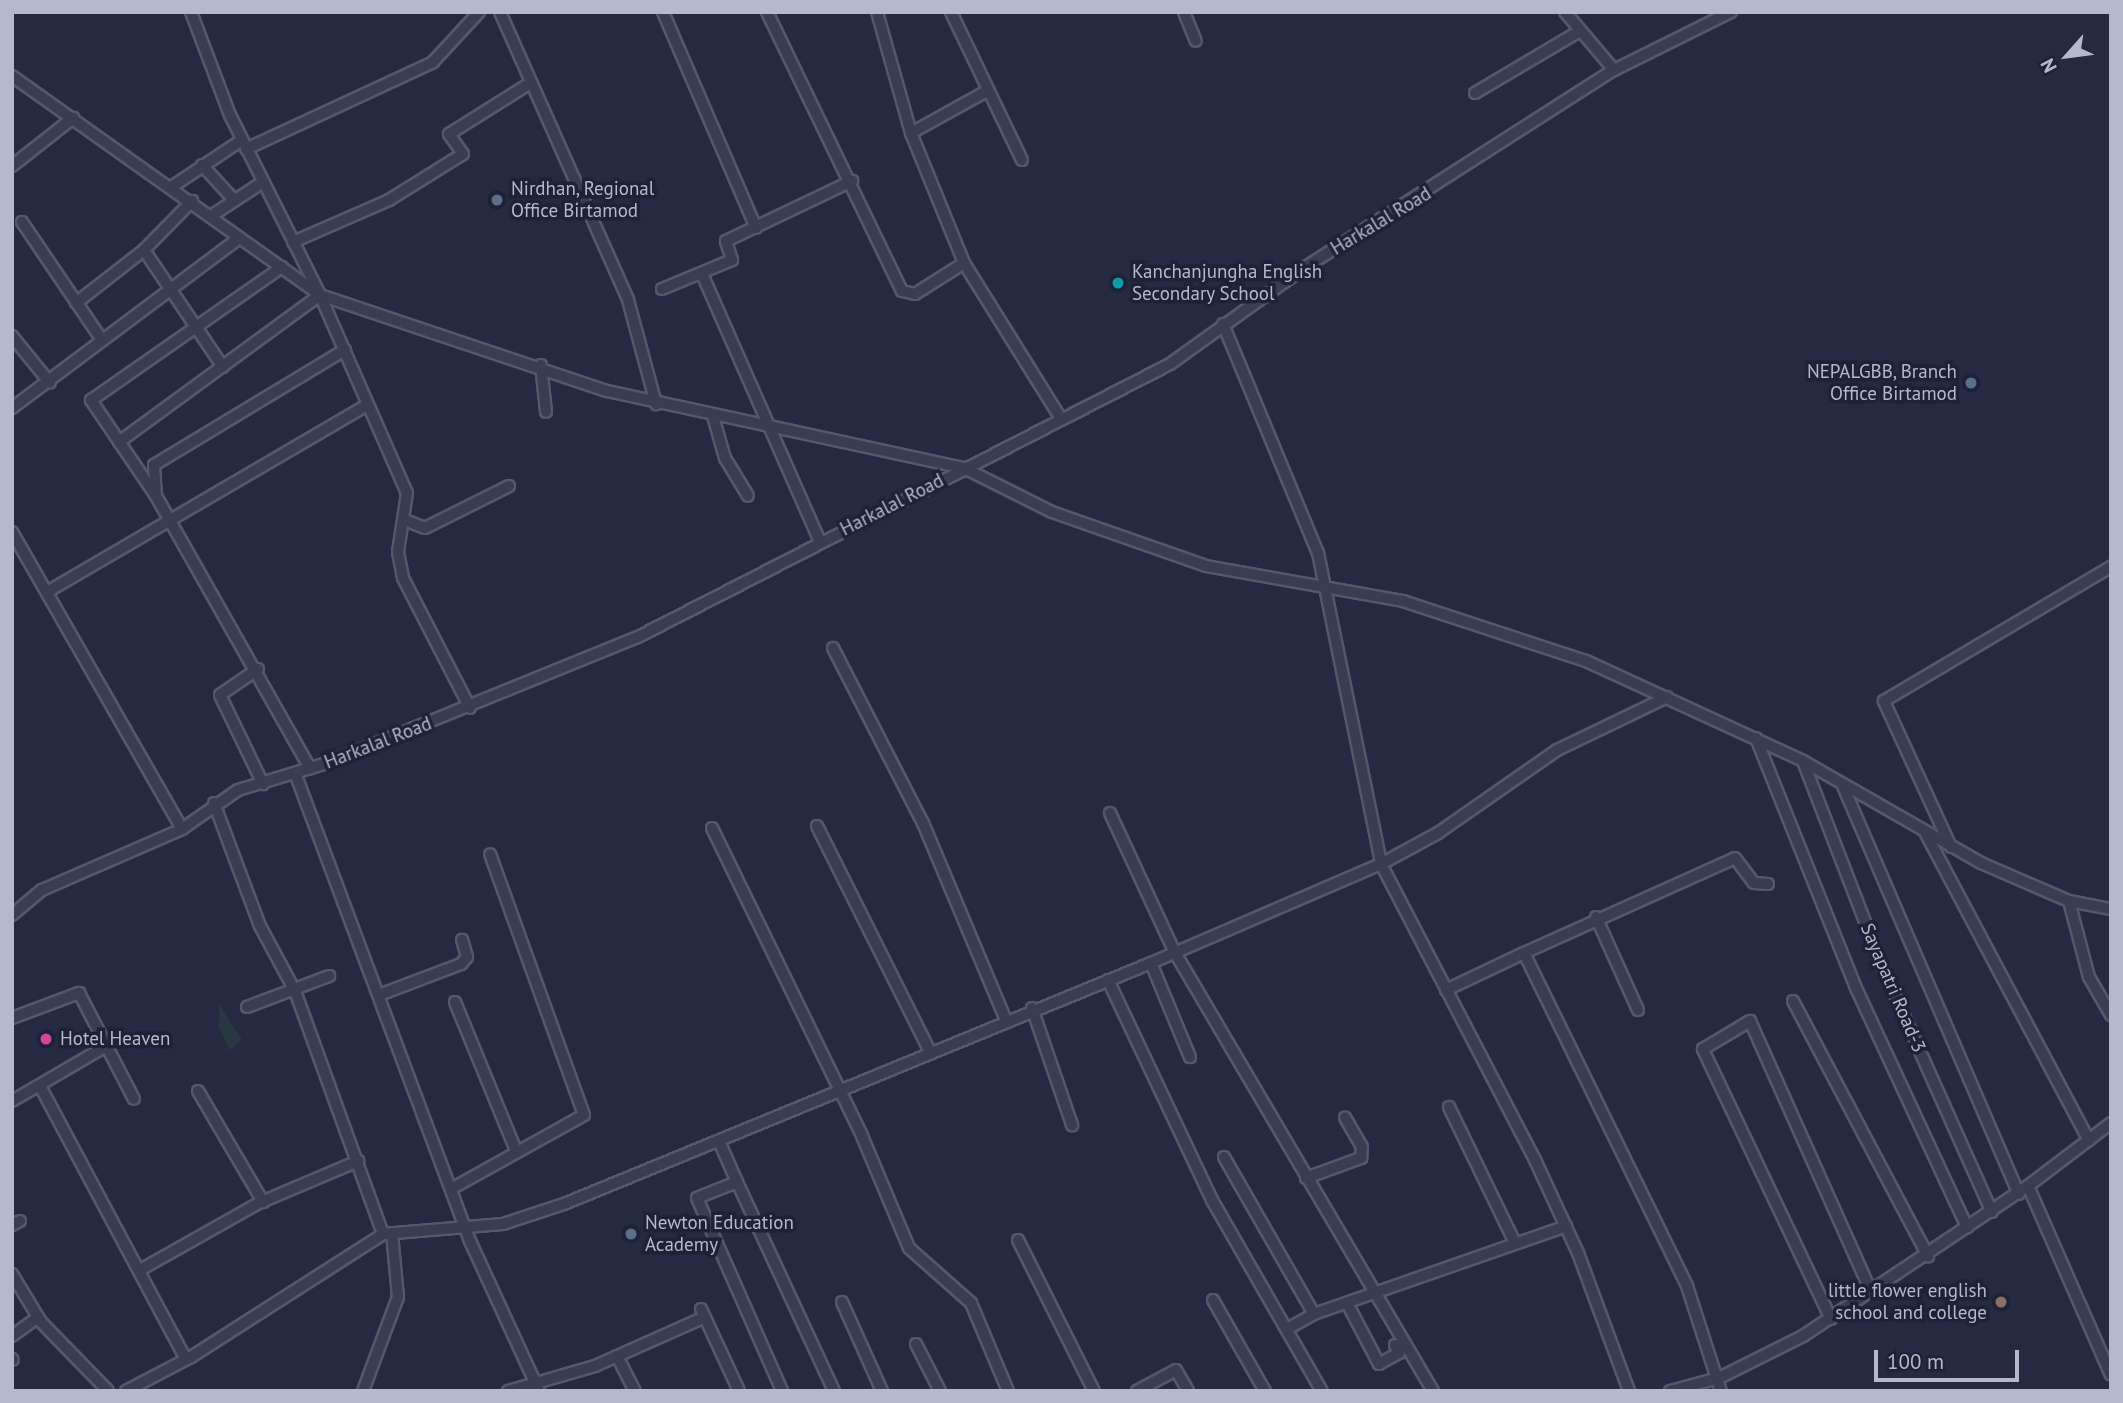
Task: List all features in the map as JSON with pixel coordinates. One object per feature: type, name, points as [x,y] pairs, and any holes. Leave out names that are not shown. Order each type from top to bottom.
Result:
[{"type":"street","points":[[191,12],[244,144],[320,295],[407,494],[407,521],[398,552],[403,578],[470,708]]},
{"type":"street","points":[[173,186],[202,165],[244,144],[433,62],[479,12]]},
{"type":"street","points":[[500,12],[628,300],[656,404]]},
{"type":"street","points":[[663,12],[756,228]]},
{"type":"street","points":[[767,12],[852,181],[902,291],[915,294],[964,263]]},
{"type":"street","points":[[877,12],[911,133],[964,263],[1061,419]]},
{"type":"street","points":[[951,12],[985,92],[1022,159]]},
{"type":"street","points":[[1184,12],[1196,41]]},
{"type":"street","points":[[1565,12],[1577,32],[1614,70]]},
{"type":"street","name":"Harkalal Road","points":[[12,915],[16,907],[182,829],[214,803],[470,708],[638,637],[820,541],[1170,364],[1223,324],[1614,70],[1731,12]]},
{"type":"street","points":[[1475,93],[1577,32]]},
{"type":"street","points":[[15,82],[214,214],[239,238],[320,295],[656,404],[767,422],[804,437],[964,468],[1052,512],[1201,564],[1403,601],[1586,661],[1802,761],[1951,847],[2069,901],[2111,909]]},
{"type":"street","points":[[293,242],[389,200],[463,154],[449,134],[502,95],[527,85]]},
{"type":"street","points":[[911,133],[985,92]]},
{"type":"street","points":[[12,166],[73,118]]},
{"type":"street","points":[[202,165],[234,200]]},
{"type":"street","points":[[662,289],[732,260],[726,241],[852,181]]},
{"type":"street","points":[[214,214],[263,182]]},
{"type":"street","points":[[76,303],[144,250],[192,201]]},
{"type":"street","points":[[22,222],[102,340]]},
{"type":"street","points":[[12,408],[50,383],[102,340],[239,238]]},
{"type":"street","points":[[144,250],[223,367]]},
{"type":"street","points":[[282,267],[91,400],[168,516],[258,669],[310,768]]},
{"type":"street","points":[[702,274],[820,541]]},
{"type":"street","points":[[119,442],[320,295]]},
{"type":"street","points":[[1223,324],[1327,588],[1381,864],[1566,1226],[1629,1391]]},
{"type":"street","points":[[12,336],[50,383]]},
{"type":"street","points":[[156,496],[154,465],[345,350]]},
{"type":"street","points":[[541,365],[546,412]]},
{"type":"street","points":[[47,592],[168,516],[367,405]]},
{"type":"street","points":[[713,415],[725,458],[748,496]]},
{"type":"street","points":[[407,521],[425,528],[509,486]]},
{"type":"street","points":[[12,533],[182,829]]},
{"type":"street","points":[[1951,847],[1884,701],[2111,567]]},
{"type":"street","points":[[834,648],[923,823],[1005,1018]]},
{"type":"street","points":[[258,669],[220,695],[263,784]]},
{"type":"street","points":[[128,1390],[388,1233],[466,1228],[564,1204],[840,1091],[1005,1018],[1151,963],[1381,864],[1438,833],[1556,750],[1667,697]]},
{"type":"street","points":[[1756,738],[1856,988],[1967,1227]]},
{"type":"street","name":"Sayapatri Road-3","points":[[1802,761],[1884,971],[1992,1212]]},
{"type":"street","points":[[296,773],[466,1228],[536,1386]]},
{"type":"street","points":[[1842,785],[2019,1194]]},
{"type":"street","points":[[214,803],[260,926],[295,991],[358,1161],[388,1233],[398,1297],[387,1340],[363,1391]]},
{"type":"street","points":[[1110,813],[1174,951],[1433,1391]]},
{"type":"street","points":[[817,826],[929,1051]]},
{"type":"street","points":[[712,828],[840,1091],[909,1248],[971,1303],[1008,1391]]},
{"type":"street","points":[[1926,834],[2089,1140]]},
{"type":"street","points":[[451,1189],[584,1115],[490,854]]},
{"type":"street","points":[[1446,990],[1596,917],[1735,858],[1754,883],[1768,884]]},
{"type":"street","points":[[2069,901],[2089,977],[2111,1015]]},
{"type":"street","points":[[1596,917],[1638,1010]]},
{"type":"street","points":[[379,995],[461,964],[467,954],[462,940]]},
{"type":"street","points":[[1524,953],[1687,1286],[1719,1377],[1721,1391]]},
{"type":"street","points":[[1151,963],[1190,1057]]},
{"type":"street","points":[[247,1007],[329,976]]},
{"type":"street","points":[[1108,980],[1160,1101],[1322,1391]]},
{"type":"street","points":[[12,1018],[79,993],[134,1099]]},
{"type":"street","points":[[1793,1001],[1928,1256]]},
{"type":"street","points":[[455,1002],[516,1151]]},
{"type":"street","points":[[1032,1008],[1072,1125]]},
{"type":"street","points":[[1831,1319],[1703,1049],[1750,1021],[1871,1292]]},
{"type":"street","points":[[12,1101],[108,1045]]},
{"type":"street","points":[[40,1086],[141,1270],[152,1304],[185,1358]]},
{"type":"street","points":[[198,1091],[263,1202]]},
{"type":"street","points":[[1449,1107],[1515,1243]]},
{"type":"street","points":[[1306,1178],[1361,1158],[1362,1147],[1345,1118]]},
{"type":"street","points":[[1670,1391],[1719,1377],[1831,1319],[2019,1194],[2111,1123]]},
{"type":"street","points":[[719,1141],[834,1391]]},
{"type":"street","points":[[1224,1157],[1314,1314]]},
{"type":"street","points":[[141,1270],[263,1202],[358,1161]]},
{"type":"street","points":[[737,1182],[697,1198],[782,1391]]},
{"type":"street","points":[[2028,1186],[2111,1375]]},
{"type":"street","points":[[1287,1329],[1314,1314],[1566,1226]]},
{"type":"street","points":[[1018,1240],[1094,1391]]},
{"type":"street","points":[[12,1274],[38,1317],[108,1391]]},
{"type":"street","points":[[1213,1300],[1265,1391]]},
{"type":"street","points":[[842,1303],[882,1391]]},
{"type":"street","points":[[1347,1303],[1379,1364],[1399,1353],[1395,1345]]},
{"type":"street","points":[[508,1391],[536,1386],[617,1356],[703,1313],[739,1391]]},
{"type":"street","points":[[12,1336],[38,1317]]},
{"type":"street","points":[[915,1344],[940,1391]]},
{"type":"street","points":[[617,1356],[635,1391]]},
{"type":"street","points":[[1137,1391],[1176,1370],[1188,1391]]},
{"type":"shaded area","points":[[219,1004],[242,1040],[230,1050],[219,1028]]},
{"type":"place","name":"Nirdhan, Regional Office Birtamod","points":[[497,200]]},
{"type":"place","name":"Kanchanjungha English Secondary School","points":[[1118,283]]},
{"type":"place","name":"NEPALGBB, Branch Office Birtamod","points":[[1971,383]]},
{"type":"place","name":"Hotel Heaven","points":[[46,1039]]},
{"type":"place","name":"Newton Education Academy","points":[[631,1234]]},
{"type":"place","name":"little flower english school and college","points":[[2001,1302]]}]
